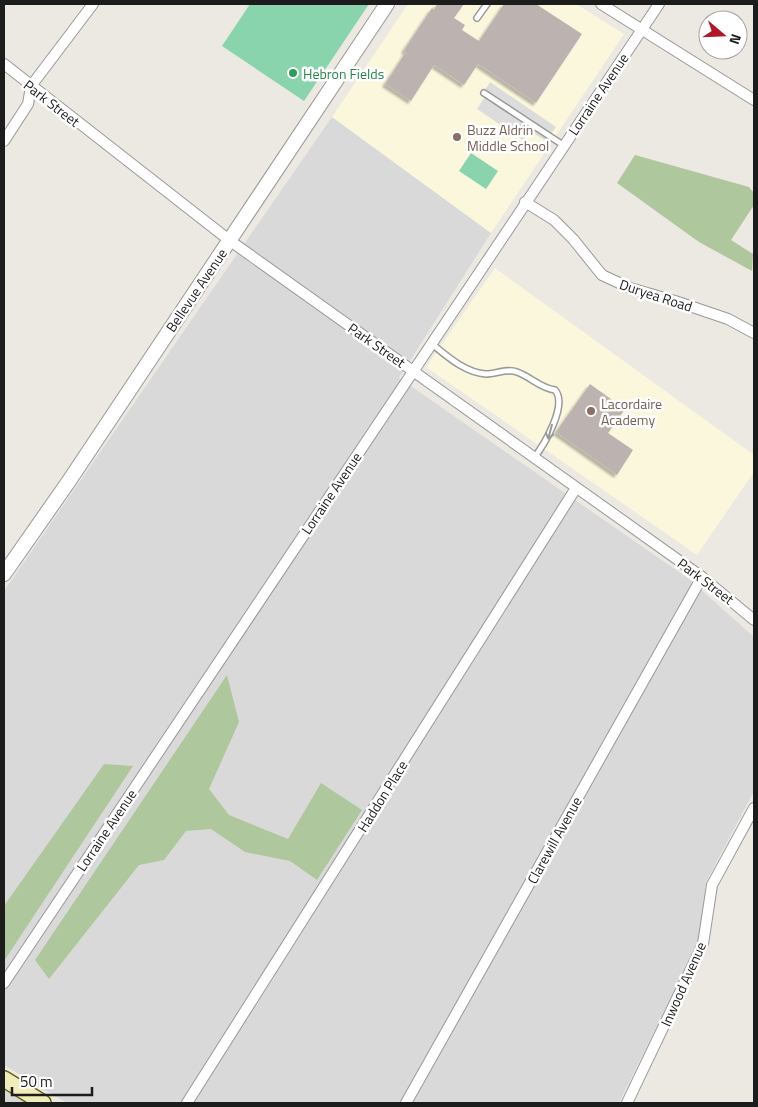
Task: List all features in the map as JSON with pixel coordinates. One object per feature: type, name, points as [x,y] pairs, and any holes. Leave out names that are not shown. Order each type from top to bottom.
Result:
[{"type":"main road","points":[[4,1079],[43,1103]]},
{"type":"street","points":[[4,142],[28,104],[31,86],[93,4]]},
{"type":"street","name":"Bellevue Avenue","points":[[4,574],[69,481],[386,4]]},
{"type":"street","points":[[601,4],[754,100]]},
{"type":"street","name":"Lorraine Avenue","points":[[4,983],[659,4]]},
{"type":"street","name":"Park Street","points":[[4,64],[229,240],[702,577],[754,620]]},
{"type":"street","name":"Duryea Road","points":[[525,202],[554,220],[573,239],[602,275],[630,288],[728,319],[754,333]]},
{"type":"street","name":"Haddon Place","points":[[187,1103],[576,488]]},
{"type":"street","name":"Clarewill Avenue","points":[[406,1103],[702,577]]},
{"type":"street","name":"Inwood Avenue","points":[[627,1103],[703,944],[712,885],[754,808]]},
{"type":"lane","points":[[477,18],[487,4]]},
{"type":"lane","points":[[484,93],[563,145]]},
{"type":"lane","points":[[431,344],[453,361],[474,372],[487,374],[516,371],[545,389],[555,390],[560,396],[560,402],[548,440],[534,458]]},
{"type":"shaded area","name":"Buzz Aldrin Middle School","points":[[408,4],[576,4],[624,34],[491,233],[332,117]]},
{"type":"shaded area","points":[[490,82],[556,127],[546,141],[530,131],[523,140],[477,109],[484,98],[481,96]]},
{"type":"shaded area","points":[[332,117],[491,233],[399,378],[689,579],[754,637],[754,791],[706,882],[698,942],[619,1103],[67,1103],[4,1065],[4,591]]},
{"type":"shaded area","name":"Lacordaire Academy","points":[[495,268],[754,455],[754,472],[697,555],[426,367]]},
{"type":"shaded area","points":[[4,1088],[30,1103],[4,1103]]},
{"type":"green space","name":"Hebron Fields","points":[[250,4],[369,4],[304,101],[222,46]]},
{"type":"green space","points":[[471,153],[498,171],[486,189],[459,171]]},
{"type":"green space","points":[[635,155],[749,187],[754,193],[754,205],[731,240],[753,254],[752,271],[699,242],[617,183]]},
{"type":"green space","points":[[227,675],[239,722],[209,789],[229,815],[288,839],[321,783],[362,810],[317,880],[290,861],[245,852],[211,829],[186,831],[164,860],[139,865],[49,979],[35,960]]},
{"type":"green space","points":[[104,764],[133,766],[4,961],[4,906]]},
{"type":"building","points":[[437,4],[464,4],[454,18],[465,25],[462,30],[479,41],[504,4],[536,4],[582,34],[536,103],[478,64],[464,85],[434,65],[411,101],[385,84],[406,52],[404,50],[432,8],[434,10]]},
{"type":"building","name":"Lacordaire Academy","points":[[590,384],[625,409],[608,433],[633,450],[617,475],[556,432]]},
{"type":"place","name":"Hebron Fields","points":[[293,73]]},
{"type":"place","name":"Buzz Aldrin Middle School","points":[[457,137]]},
{"type":"place","name":"Lacordaire Academy","points":[[591,411]]}]
